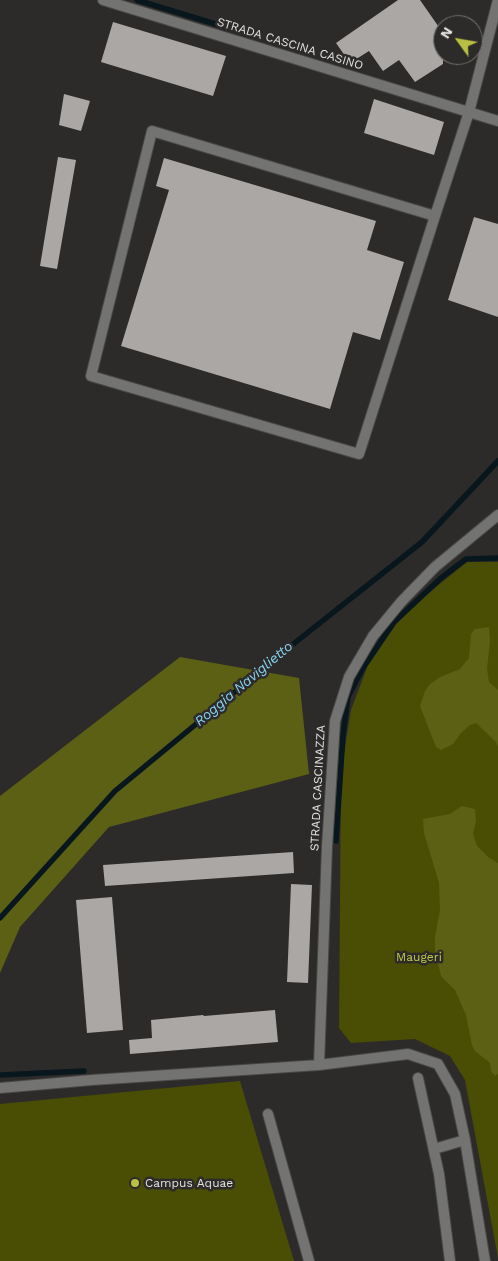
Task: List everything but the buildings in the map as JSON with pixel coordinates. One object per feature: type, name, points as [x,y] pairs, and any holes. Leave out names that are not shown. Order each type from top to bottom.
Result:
[{"type":"street","name":"STRADA CASCINA CASINO","points":[[103,0],[498,121]]},
{"type":"street","points":[[435,216],[152,131],[91,376],[359,454],[469,112],[498,0]]},
{"type":"street","name":"STRADA CASCINAZZA","points":[[319,1065],[327,847],[334,731],[343,695],[349,677],[373,636],[401,602],[435,567],[498,515]]},
{"type":"street","points":[[0,1088],[319,1065],[408,1054],[438,1064],[455,1094],[465,1140],[485,1261]]},
{"type":"street","points":[[418,1078],[439,1174],[450,1261]]},
{"type":"street","points":[[268,1114],[309,1261]]},
{"type":"street","points":[[434,1149],[465,1140]]},
{"type":"green space","name":"Maugeri","points":[[467,562],[498,562],[498,1258],[465,1080],[450,1056],[415,1039],[351,1043],[339,1028],[341,772],[351,710],[368,665],[397,623],[425,596]]},
{"type":"green space","name":"Campus Aquae","points":[[240,1081],[294,1261],[0,1261],[0,1104]]},
{"type":"shaded area","points":[[489,627],[490,641],[487,669],[489,682],[498,690],[498,747],[496,742],[476,723],[470,725],[461,733],[453,744],[441,750],[436,747],[420,706],[425,691],[429,685],[440,677],[460,669],[469,658],[471,634],[475,629]]},
{"type":"shaded area","points":[[180,657],[299,678],[309,774],[109,827],[20,927],[0,973],[0,796]]},
{"type":"shaded area","points":[[462,806],[475,809],[476,821],[473,834],[477,846],[488,857],[498,863],[498,1074],[495,1076],[491,1071],[490,1063],[475,1051],[472,1045],[466,1015],[455,990],[441,976],[435,950],[435,937],[440,910],[439,883],[424,833],[423,819],[450,814]]},
{"type":"waterway","points":[[137,0],[232,29]]},
{"type":"waterway","name":"Roggia Naviglietto","points":[[0,918],[115,791],[287,649],[422,542],[498,461]]},
{"type":"waterway","points":[[336,841],[343,735],[348,697],[363,668],[394,622],[441,578],[466,559],[498,558]]},
{"type":"waterway","points":[[0,1075],[84,1071]]},
{"type":"place","name":"Campus Aquae","points":[[135,1183]]}]
